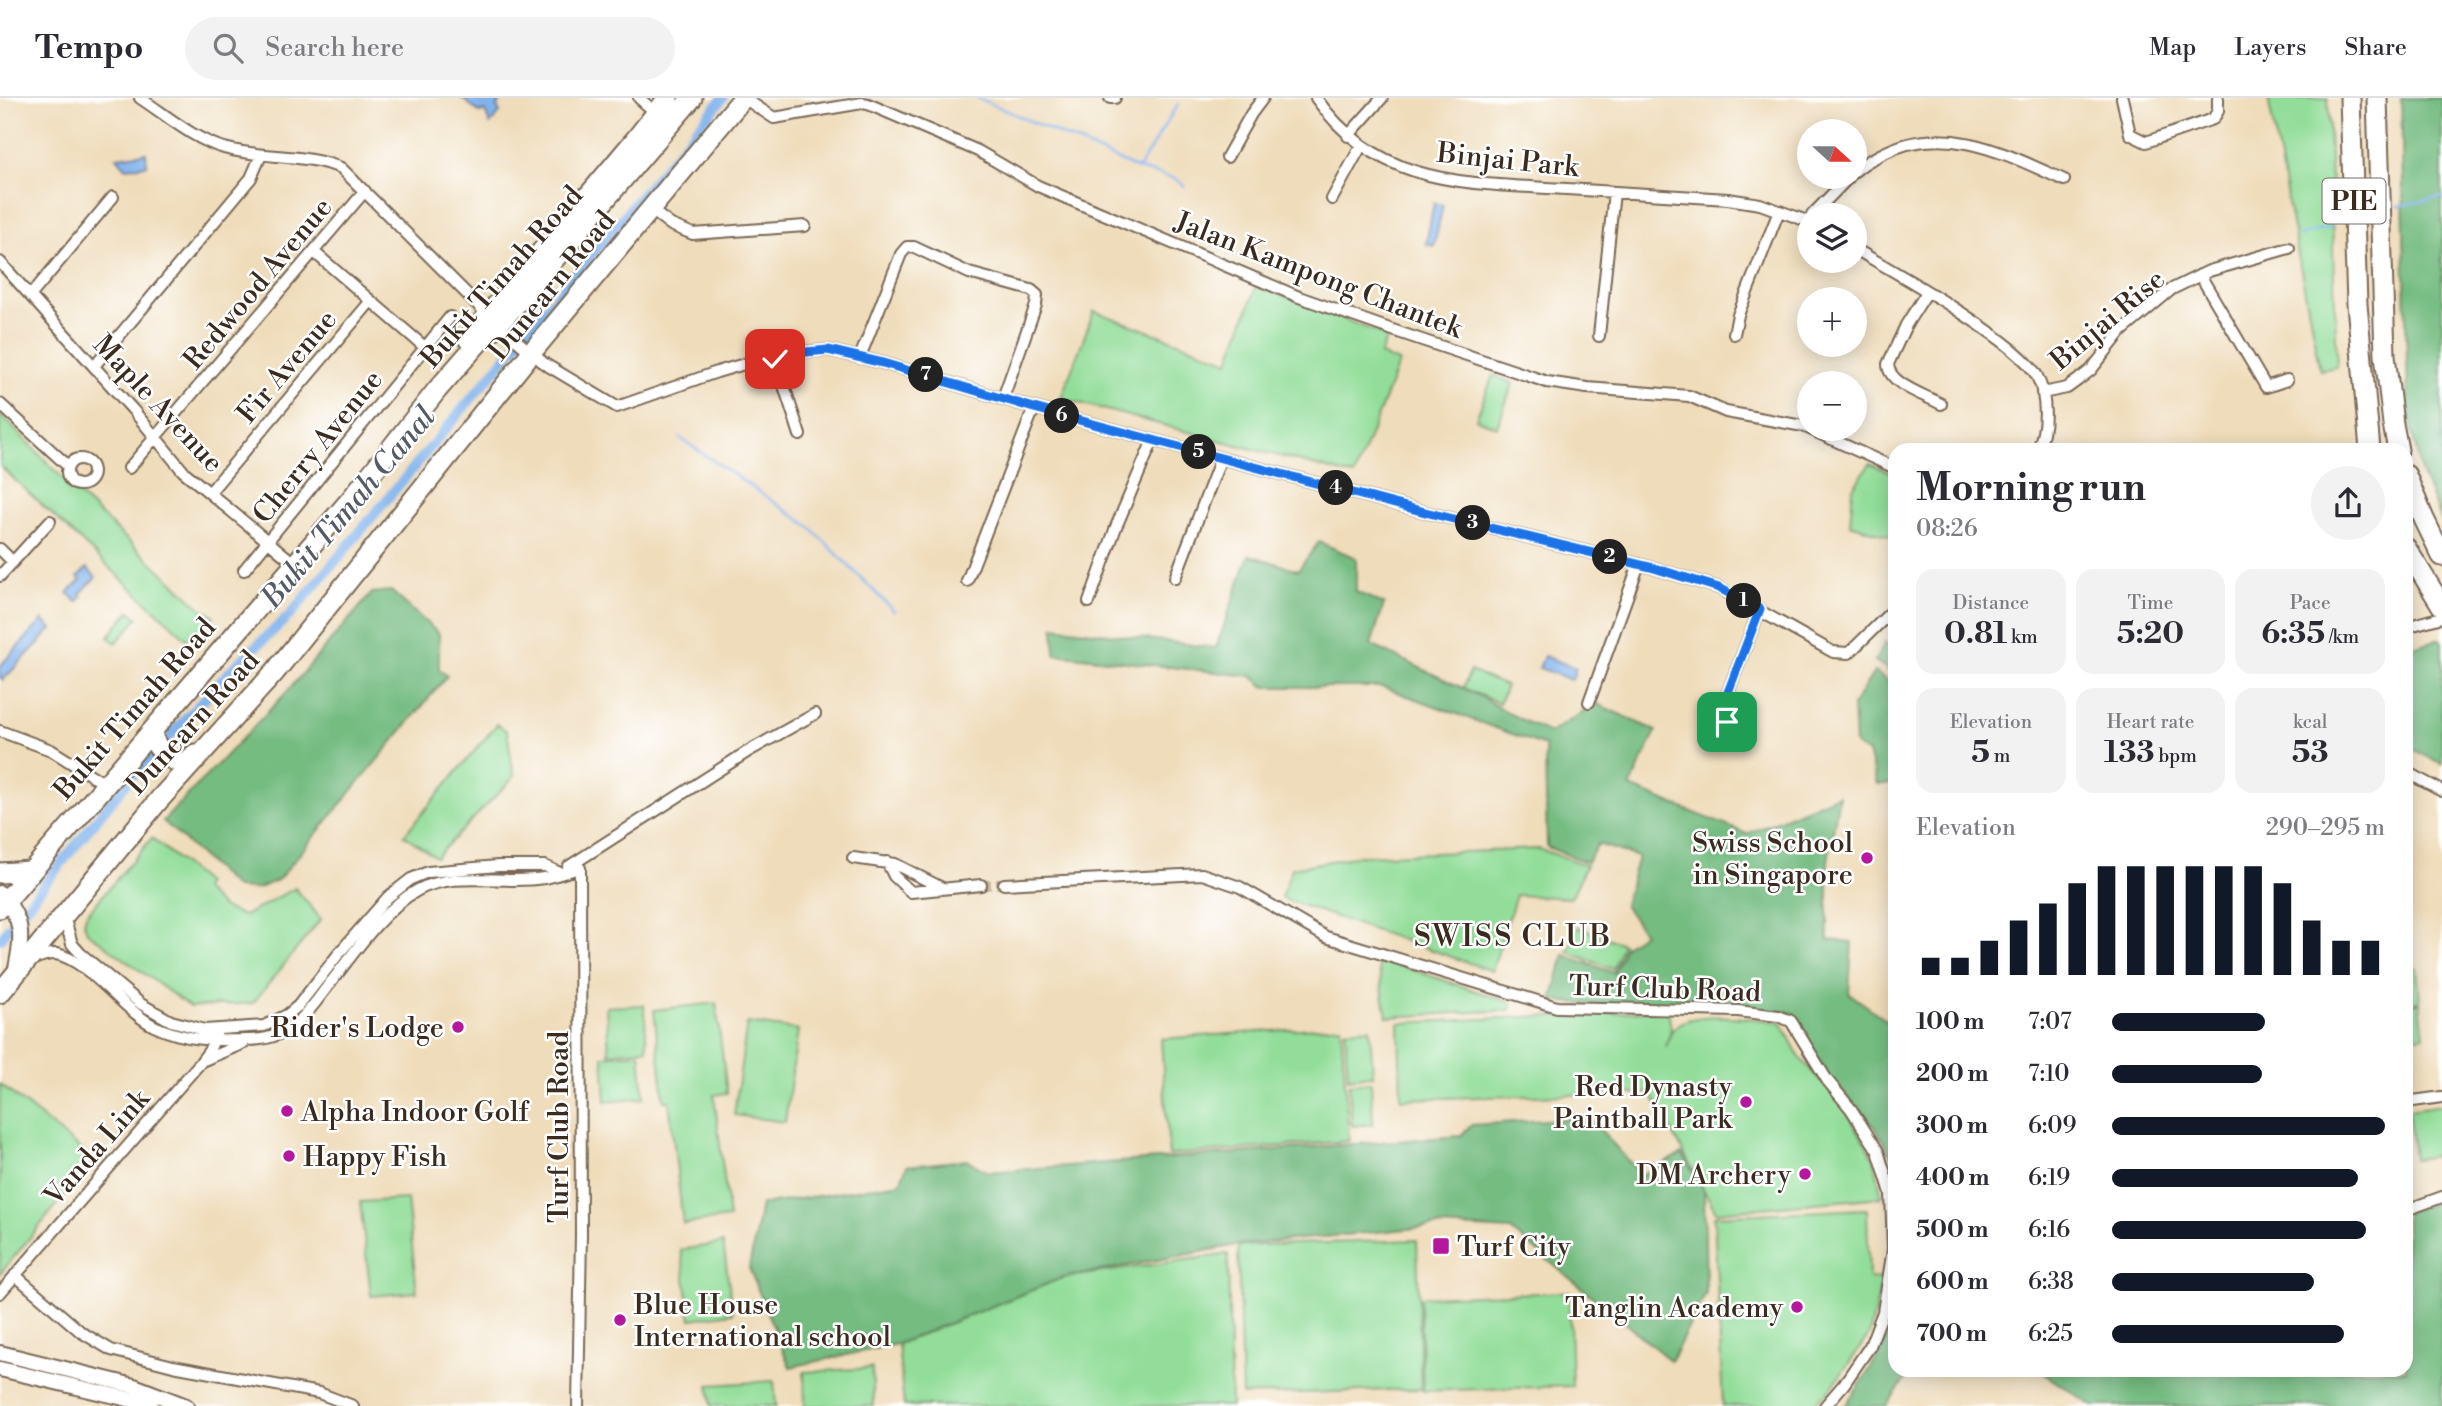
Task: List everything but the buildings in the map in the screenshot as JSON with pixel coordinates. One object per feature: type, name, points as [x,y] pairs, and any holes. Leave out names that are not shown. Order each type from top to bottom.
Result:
[{"type":"highway","name":"Bukit Timah Road","points":[[5,903],[128,758],[158,749],[295,565],[438,390],[692,98]]},
{"type":"highway","name":"Dunearn Road","points":[[0,993],[159,800],[274,673],[528,350],[743,98]]},
{"type":"highway","points":[[2339,98],[2343,206],[2357,304]]},
{"type":"highway","name":"PIE","points":[[2350,98],[2357,304],[2369,443]]},
{"type":"highway","name":"PIE","points":[[2377,98],[2385,355],[2397,443]]},
{"type":"highway","points":[[2385,299],[2392,201],[2390,98]]},
{"type":"highway","points":[[498,324],[662,105]]},
{"type":"highway","points":[[2413,492],[2442,556]]},
{"type":"highway","points":[[2413,560],[2438,601]]},
{"type":"highway","points":[[158,749],[173,762],[185,764],[274,673]]},
{"type":"highway","points":[[158,749],[167,774],[167,783],[159,800]]},
{"type":"highway","points":[[0,873],[30,872]]},
{"type":"main road","points":[[5,903],[22,940],[20,969]]},
{"type":"main road","points":[[1,1353],[134,1386],[186,1406]]},
{"type":"main road","points":[[0,1369],[151,1406]]},
{"type":"street","points":[[140,98],[158,103],[192,134],[219,146],[261,155],[327,162],[341,168],[498,324],[528,350],[545,364],[617,407],[774,355],[828,350],[1153,440],[1425,512],[1639,564],[1719,588],[1833,652],[1849,653],[1888,615]]},
{"type":"street","points":[[639,98],[662,105]]},
{"type":"street","name":"Jalan Kampong Chantek","points":[[743,98],[774,118],[868,104],[978,151],[1051,191],[1299,297],[1547,382],[1689,396],[1726,412],[1803,426],[1888,465]]},
{"type":"street","points":[[1227,157],[1251,114],[1264,98]]},
{"type":"street","name":"Binjai Park","points":[[1316,98],[1348,136],[1361,146],[1399,166],[1432,177],[1483,184],[1728,199],[1757,203],[1797,216]]},
{"type":"street","points":[[1348,136],[1382,98]]},
{"type":"street","points":[[2122,98],[2130,134],[2146,142],[2213,119],[2218,111],[2218,98]]},
{"type":"street","points":[[1867,162],[1913,141],[1928,139],[1992,148],[2064,180]]},
{"type":"street","points":[[1332,199],[1361,146]]},
{"type":"street","points":[[94,366],[251,178],[261,155]]},
{"type":"street","points":[[1825,203],[1838,189]]},
{"type":"street","name":"Redwood Avenue","points":[[129,468],[365,191]]},
{"type":"street","name":"Binjai Park","points":[[1598,337],[1614,192]]},
{"type":"street","points":[[31,295],[113,197]]},
{"type":"street","points":[[650,209],[671,225],[693,234],[805,226]]},
{"type":"street","points":[[1734,334],[1738,315],[1779,211]]},
{"type":"street","points":[[860,357],[901,254],[907,247],[914,247],[969,273],[1031,290],[1037,295],[1036,305],[1003,398]]},
{"type":"street","name":"Binjai Rise","points":[[2042,393],[2067,388],[2091,370],[2122,331],[2172,289],[2200,275],[2289,248]]},
{"type":"street","points":[[314,252],[427,349]]},
{"type":"street","points":[[1867,256],[1927,292],[2003,342],[2019,356],[2036,375],[2042,393],[2045,418],[2040,443]]},
{"type":"street","name":"Maple Avenue","points":[[0,262],[94,366],[183,471],[295,565]]},
{"type":"street","name":"Binjai Rise","points":[[2200,275],[2266,387],[2287,380]]},
{"type":"street","points":[[1927,292],[1906,325],[1888,369],[1895,379],[1941,404]]},
{"type":"street","name":"Fir Avenue","points":[[210,492],[370,302]]},
{"type":"street","name":"Cherry Avenue","points":[[244,570],[427,349],[450,317]]},
{"type":"street","points":[[774,355],[800,435]]},
{"type":"street","points":[[0,404],[68,466]]},
{"type":"street","points":[[967,581],[1034,408]]},
{"type":"street","points":[[1089,602],[1116,527],[1153,440]]},
{"type":"street","points":[[1175,578],[1221,458]]},
{"type":"street","points":[[0,576],[50,521]]},
{"type":"street","points":[[0,549],[13,562]]},
{"type":"street","points":[[1589,702],[1639,564]]},
{"type":"street","points":[[1720,713],[1760,609]]},
{"type":"street","points":[[2413,625],[2442,617]]},
{"type":"street","name":"Turf Club Road","points":[[560,873],[736,760],[815,714]]},
{"type":"street","points":[[0,731],[51,750],[105,785]]},
{"type":"street","points":[[2413,776],[2442,790]]},
{"type":"street","points":[[853,858],[887,862],[945,889]]},
{"type":"street","points":[[887,862],[894,876],[911,892],[981,885]]},
{"type":"street","points":[[511,866],[511,879]]},
{"type":"street","name":"Turf Club Road","points":[[20,969],[44,955],[55,954],[71,959],[142,1019],[179,1036],[216,1035],[264,1026],[287,1015],[298,1006],[388,897],[411,879],[440,870],[511,866],[545,866],[560,873]]},
{"type":"street","name":"Turf Club Road","points":[[64,916],[72,944],[141,1004],[171,1021],[216,1035],[250,1040],[281,1034],[302,1018],[365,939],[393,909],[418,890],[439,883],[545,878],[580,868],[581,1234],[578,1406]]},
{"type":"street","points":[[911,872],[918,890]]},
{"type":"street","name":"Turf Club Road","points":[[1004,884],[1202,874],[1240,887],[1326,937],[1557,1007],[1699,1009],[1769,1015],[1791,1021],[1827,1080],[1851,1109],[1878,1151],[1888,1184]]},
{"type":"street","name":"Vanda Link","points":[[0,1293],[200,1063],[216,1035]]},
{"type":"street","name":"Vanda Link","points":[[200,1063],[250,1040]]},
{"type":"street","points":[[2413,1101],[2442,1097]]},
{"type":"street","points":[[2413,1207],[2442,1197]]},
{"type":"street","points":[[15,1275],[81,1332],[125,1356],[319,1393],[353,1406]]},
{"type":"street","name":"Turf Club Road","points":[[1825,1406],[1870,1346],[1883,1312],[1888,1284]]},
{"type":"green space","points":[[2268,98],[2328,98],[2337,367],[2320,370]]},
{"type":"green space","points":[[2401,98],[2442,98],[2442,521],[2421,473],[2408,411]]},
{"type":"green space","points":[[1257,285],[1387,336],[1380,355],[1399,362],[1354,476],[1061,398],[1094,311],[1229,361]]},
{"type":"green space","points":[[1493,375],[1513,383],[1497,427],[1476,419]]},
{"type":"green space","points":[[0,414],[80,496],[202,609],[214,616],[191,643],[0,466]]},
{"type":"green space","points":[[1870,464],[1888,471],[1888,536],[1850,524],[1853,488]]},
{"type":"green space","points":[[1319,542],[1356,558],[1356,592],[1384,604],[1371,645],[1482,697],[1549,733],[1597,704],[1656,731],[1630,787],[1747,834],[1839,795],[1828,861],[1828,940],[1852,942],[1849,993],[1888,1022],[1888,1149],[1876,1128],[1826,1074],[1793,1013],[1717,1006],[1638,1008],[1552,1001],[1564,955],[1614,973],[1625,946],[1644,933],[1624,905],[1638,857],[1598,844],[1587,862],[1547,847],[1545,746],[1383,687],[1265,687],[1251,676],[1055,654],[1054,627],[1216,648],[1249,555],[1298,570]]},
{"type":"green space","points":[[391,591],[439,634],[439,669],[447,676],[278,880],[256,889],[236,888],[163,821],[285,694],[372,593]]},
{"type":"green space","points":[[130,611],[138,618],[116,643],[108,637]]},
{"type":"green space","points":[[2440,639],[2442,642],[2442,764],[2413,750],[2413,647]]},
{"type":"green space","points":[[1885,643],[1888,645],[1888,669],[1875,661]]},
{"type":"green space","points":[[1470,671],[1506,686],[1499,703],[1463,688]]},
{"type":"green space","points":[[1874,672],[1888,681],[1888,784],[1877,784],[1868,753],[1855,745],[1853,705]]},
{"type":"green space","points":[[497,724],[507,731],[514,777],[436,857],[404,835]]},
{"type":"green space","points":[[152,838],[206,883],[203,889],[223,908],[244,916],[295,888],[321,919],[253,1003],[190,1007],[87,932],[84,923],[86,915]]},
{"type":"green space","points":[[1539,849],[1586,865],[1571,898],[1516,895],[1492,971],[1281,898],[1292,868],[1358,856]]},
{"type":"green space","points":[[1578,927],[1623,944],[1613,969],[1568,952]]},
{"type":"green space","points":[[1377,958],[1512,1003],[1510,1010],[1387,1017]]},
{"type":"green space","points":[[2413,968],[2417,968],[2420,1001],[2413,1002]]},
{"type":"green space","points":[[716,1003],[727,1093],[714,1095],[729,1218],[683,1224],[669,1101],[664,1101],[654,1010]]},
{"type":"green space","points":[[2420,1003],[2424,1036],[2413,1037],[2413,1004]]},
{"type":"green space","points":[[644,1005],[647,1049],[609,1053],[606,1007]]},
{"type":"green space","points":[[1668,1010],[1671,1029],[1666,1047],[1671,1032],[1679,1024],[1691,1019],[1722,1016],[1781,1022],[1800,1058],[1844,1107],[1874,1158],[1882,1197],[1716,1212],[1651,1093],[1401,1099],[1399,1023]]},
{"type":"green space","points":[[747,1023],[798,1030],[785,1122],[734,1115]]},
{"type":"green space","points":[[1341,1026],[1349,1141],[1169,1155],[1161,1039]]},
{"type":"green space","points":[[1370,1028],[1373,1075],[1348,1078],[1345,1030]]},
{"type":"green space","points":[[640,1053],[644,1098],[606,1102],[603,1056]]},
{"type":"green space","points":[[1371,1082],[1373,1124],[1352,1126],[1349,1084]]},
{"type":"green space","points":[[0,1084],[94,1160],[0,1274]]},
{"type":"green space","points":[[2442,1105],[2442,1155],[2414,1159],[2413,1109]]},
{"type":"green space","points":[[1589,1117],[1641,1175],[1682,1154],[1704,1191],[1706,1293],[1671,1361],[1511,1230],[1439,1226],[1237,1245],[1062,1278],[897,1344],[790,1367],[749,1268],[761,1205],[900,1183],[907,1166],[967,1160],[988,1172],[1461,1136],[1471,1125]]},
{"type":"green space","points":[[407,1199],[417,1292],[371,1296],[360,1202]]},
{"type":"green space","points":[[2442,1200],[2442,1406],[2093,1406],[2049,1377],[2413,1377],[2413,1210]]},
{"type":"green space","name":"Tanglin Academy","points":[[1867,1209],[1869,1278],[1883,1279],[1869,1335],[1829,1391],[1810,1406],[1723,1406],[1714,1216]]},
{"type":"green space","points":[[1417,1240],[1421,1389],[1242,1395],[1238,1246]]},
{"type":"green space","points":[[723,1243],[733,1313],[691,1319],[681,1250]]},
{"type":"green space","points":[[1228,1254],[1231,1406],[904,1406],[898,1344],[1062,1278]]},
{"type":"green space","points":[[1569,1292],[1572,1386],[1423,1391],[1420,1297]]},
{"type":"green space","points":[[1888,1334],[1888,1377],[1907,1377],[1886,1406],[1845,1406],[1873,1364]]},
{"type":"green space","points":[[872,1368],[874,1406],[805,1406],[804,1372]]},
{"type":"green space","points":[[774,1381],[776,1406],[711,1406],[709,1385]]},
{"type":"water","points":[[462,98],[498,98],[500,102],[497,107],[500,113],[490,124],[485,111],[480,113]]},
{"type":"water","points":[[146,153],[147,165],[126,168],[117,157]]},
{"type":"water","points":[[1434,203],[1443,205],[1434,246],[1426,244]]},
{"type":"water","points":[[87,568],[96,577],[80,594],[82,597],[77,602],[68,593],[81,580],[78,577]]},
{"type":"water","points":[[43,620],[52,629],[3,680],[0,677],[0,666]]},
{"type":"water","points":[[1544,656],[1576,668],[1572,680],[1539,668]]},
{"type":"waterway","name":"Bukit Timah Canal","points":[[0,939],[127,782],[232,669],[291,614],[723,98]]},
{"type":"waterway","points":[[978,98],[1138,169],[1176,179],[1184,186]]},
{"type":"waterway","points":[[1138,169],[1178,104]]},
{"type":"waterway","points":[[2398,206],[2442,197]]},
{"type":"waterway","points":[[2299,236],[2331,227]]},
{"type":"waterway","points":[[680,438],[809,526],[894,611]]},
{"type":"tunnel","points":[[981,885],[1004,884]]},
{"type":"place","name":"Swiss School in Singapore","points":[[1867,858]]},
{"type":"place","name":"Rider's Lodge","points":[[458,1027]]},
{"type":"place","name":"Red Dynasty Paintball Park","points":[[1746,1102]]},
{"type":"place","name":"Alpha Indoor Golf","points":[[287,1111]]},
{"type":"place","name":"Happy Fish","points":[[289,1156]]},
{"type":"place","name":"DM Archery","points":[[1805,1174]]},
{"type":"place","name":"Turf City","points":[[1441,1246]]},
{"type":"place","name":"Tanglin Academy","points":[[1797,1307]]},
{"type":"place","name":"Blue House International school","points":[[620,1320]]},
{"type":"district","name":"SWISS CLUB","points":[[1513,936]]},
{"type":"route","points":[[775,359],[774,355],[813,350],[828,350],[860,357],[1034,408],[1425,512],[1654,568],[1719,588],[1760,609],[1720,713],[1727,722]]}]
